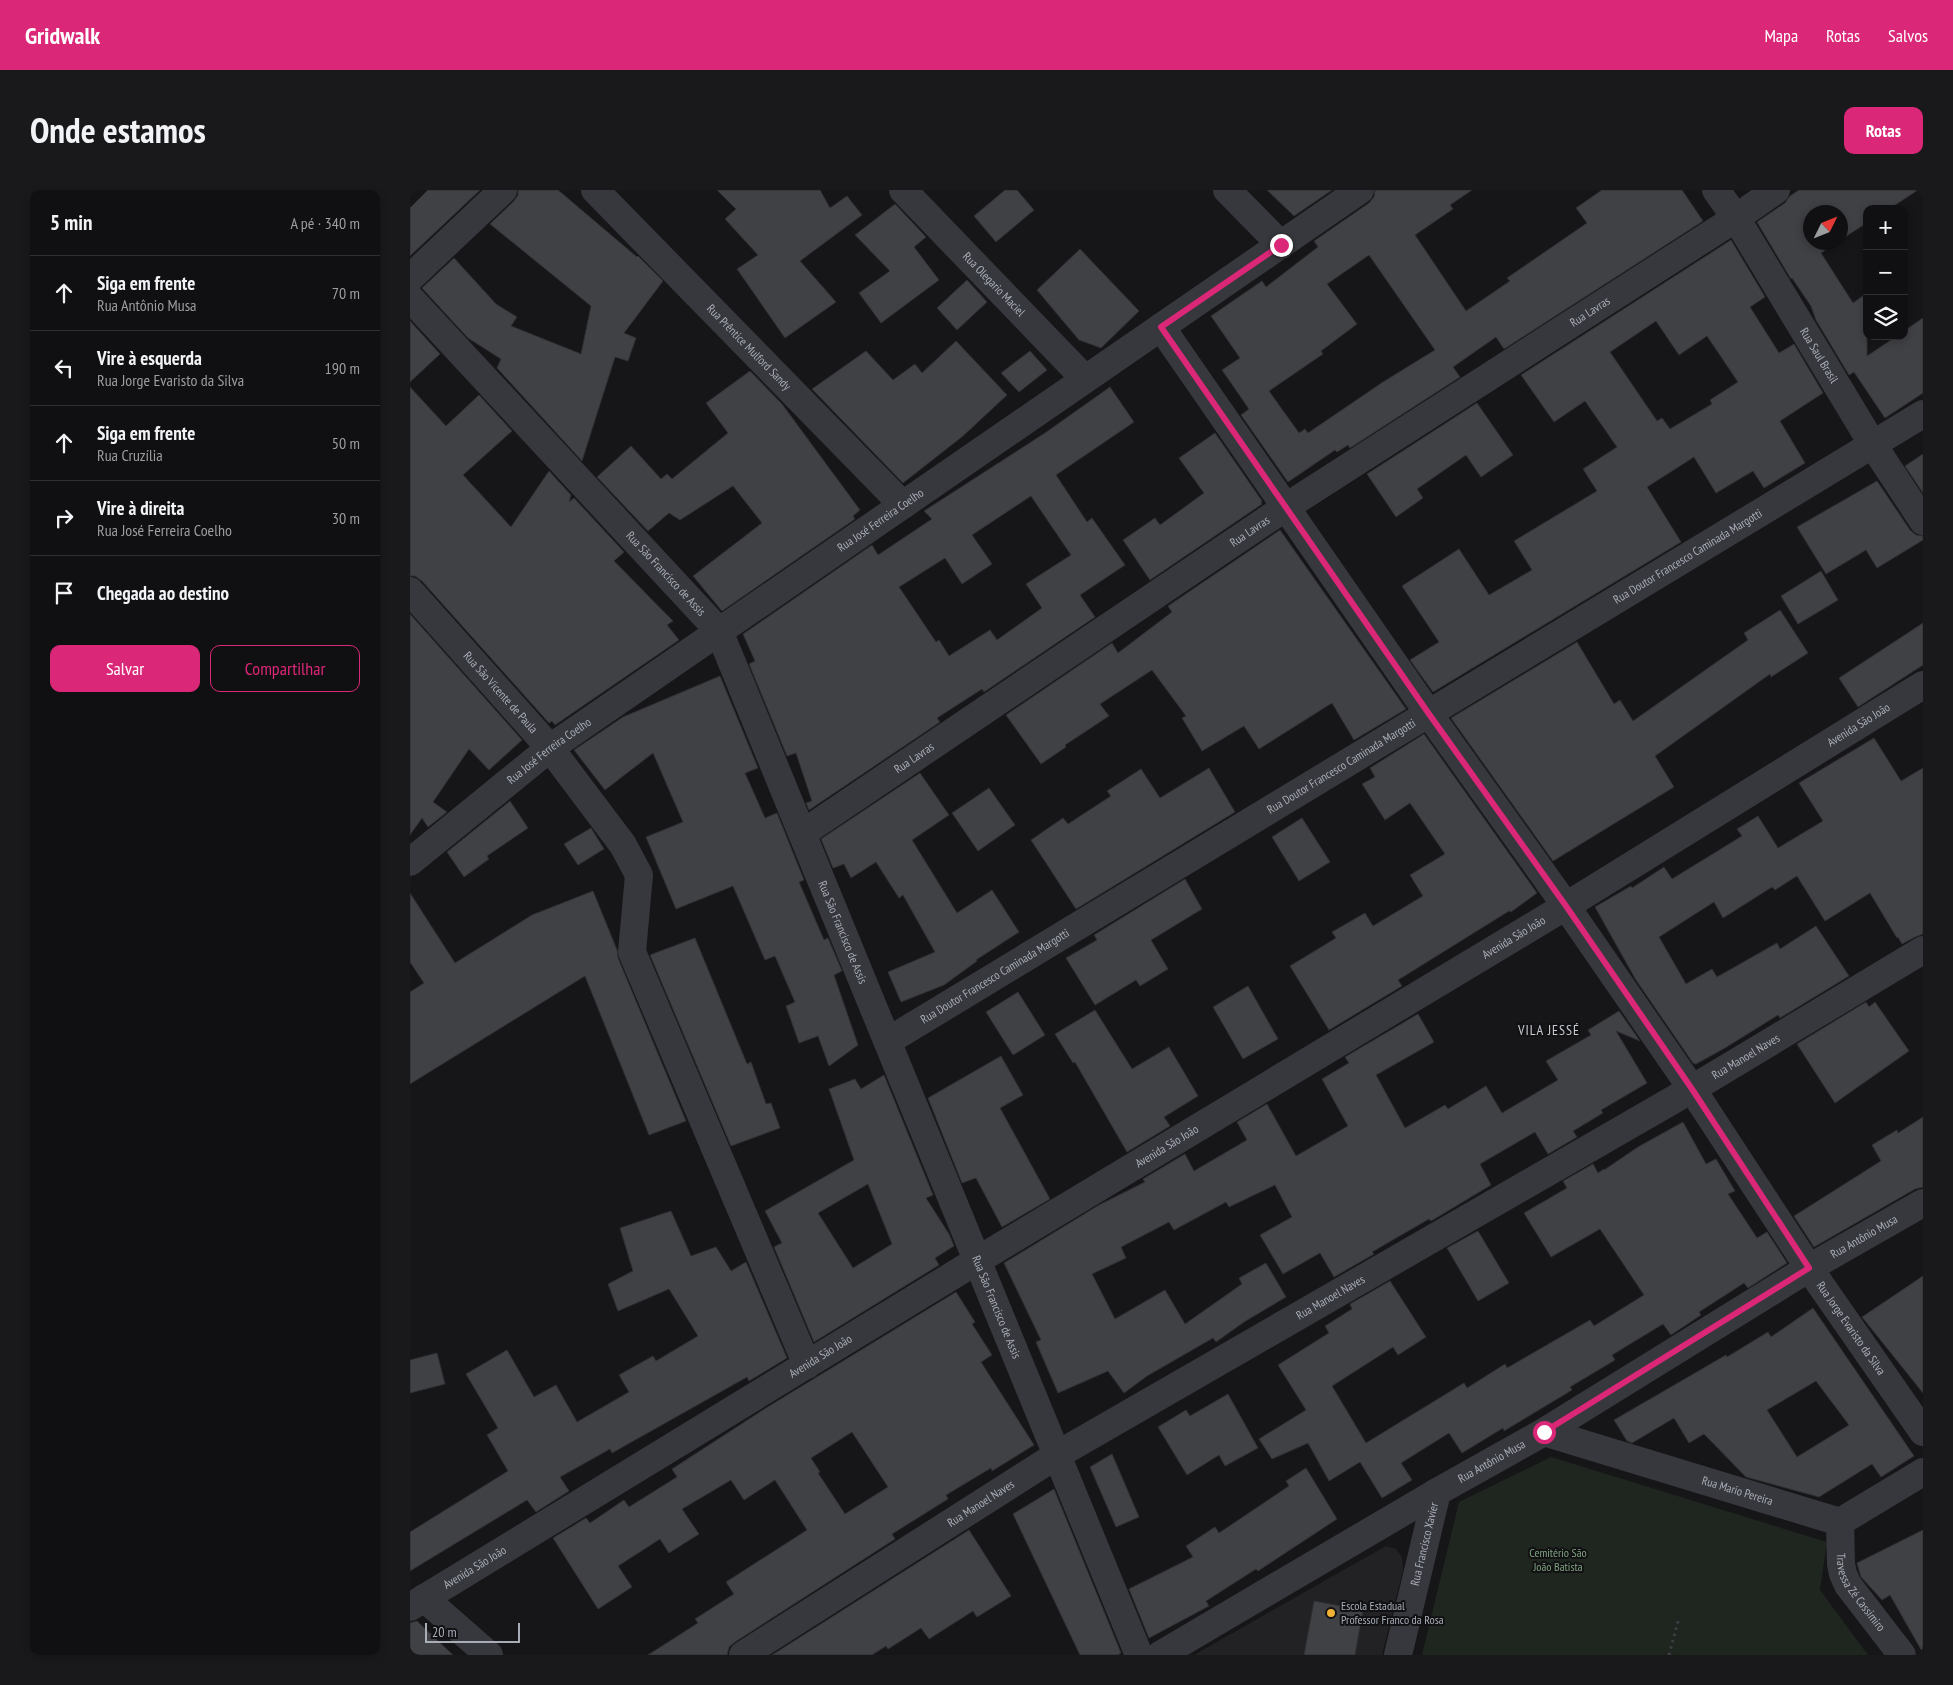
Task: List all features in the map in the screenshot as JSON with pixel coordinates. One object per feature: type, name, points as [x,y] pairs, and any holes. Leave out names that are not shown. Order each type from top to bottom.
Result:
[{"type":"street","points":[[410,278],[503,190]]},
{"type":"street","name":"Rua Prêntice Mulford Sandy","points":[[596,190],[902,505]]},
{"type":"street","name":"Rua Olegario Maciel","points":[[903,190],[1085,379]]},
{"type":"street","points":[[1227,190],[1281,245]]},
{"type":"street","name":"Rua José Ferreira Coelho","points":[[410,862],[550,748],[1360,190]]},
{"type":"street","name":"Rua Saul Brasil","points":[[1716,190],[1736,218],[1873,445],[1923,521]]},
{"type":"street","name":"Rua Lavras","points":[[803,833],[1286,507],[1736,218],[1776,190]]},
{"type":"street","name":"Rua São Francisco de Assis","points":[[410,298],[719,631],[1139,1655]]},
{"type":"street","name":"Rua Jorge Evaristo da Silva","points":[[1161,327],[1429,714],[1566,906],[1692,1089],[1809,1268],[1923,1432]]},
{"type":"street","name":"Rua Doutor Francesco Caminada Margotti","points":[[888,1041],[1923,414]]},
{"type":"street","name":"Rua São Vicente de Paula","points":[[410,591],[550,748],[624,845],[639,875],[632,952],[807,1365]]},
{"type":"street","name":"Avenida São João","points":[[417,1602],[978,1260],[1566,906],[1923,685]]},
{"type":"street","name":"Rua Manoel Naves","points":[[743,1655],[1058,1454],[1692,1089],[1923,950]]},
{"type":"street","name":"Rua Antônio Musa","points":[[1160,1655],[1437,1492],[1544,1432],[1809,1268],[1923,1203]]},
{"type":"street","name":"Rua Mario Pereira","points":[[1544,1432],[1840,1522]]},
{"type":"street","points":[[1840,1522],[1923,1472]]},
{"type":"street","name":"Rua Francisco Xavier","points":[[1398,1655],[1437,1492]]},
{"type":"street","name":"Travessa Zé Cassimiro","points":[[1840,1522],[1842,1574],[1848,1585],[1902,1655]]},
{"type":"street","points":[[417,1602],[489,1655]]},
{"type":"path","points":[[1668,1655],[1679,1618]]},
{"type":"shaded area","name":"Escola Estadual Professor Franco da Rosa","points":[[1386,1546],[1396,1549],[1402,1557],[1403,1570],[1382,1655],[1194,1655]]},
{"type":"green space","name":"Cemitério São João Batista","points":[[1551,1457],[1827,1542],[1820,1590],[1868,1655],[1422,1655],[1459,1502]]},
{"type":"building","points":[[428,190],[480,190],[410,256],[410,208]]},
{"type":"building","points":[[518,190],[558,190],[638,256],[663,281],[624,333],[636,338],[628,361],[615,357],[582,461],[497,368],[501,359],[468,338],[422,288],[454,258],[496,304],[517,317],[511,326],[581,354],[591,306],[490,224],[514,201],[518,195]]},
{"type":"building","points":[[717,190],[820,190],[830,208],[847,196],[862,215],[800,261],[836,302],[785,338],[737,269],[758,255],[725,219],[736,209]]},
{"type":"building","points":[[1005,190],[1017,190],[1034,210],[996,242],[974,216]]},
{"type":"building","points":[[1267,190],[1332,190],[1294,216]]},
{"type":"building","points":[[1375,190],[1472,190],[1450,205],[1453,209],[1415,235],[1466,311],[1510,281],[1507,278],[1587,223],[1576,208],[1602,190],[1682,190],[1703,221],[1504,349],[1496,337],[1453,367],[1460,377],[1350,448],[1348,445],[1337,452],[1335,450],[1288,482],[1241,415],[1249,409],[1222,370],[1240,358],[1211,316],[1262,281],[1266,287],[1318,247],[1314,241],[1369,203],[1374,197]],"holes":[[[1369,255],[1435,350],[1383,382],[1308,433],[1305,429],[1299,433],[1269,391],[1323,354],[1321,351],[1357,324],[1327,284]]]},
{"type":"building","points":[[1799,190],[1918,190],[1895,205],[1863,205],[1863,226],[1848,235],[1848,205],[1803,205],[1803,250],[1825,250],[1821,253],[1853,303],[1863,296],[1863,340],[1867,340],[1867,356],[1891,340],[1908,340],[1908,328],[1923,318],[1923,393],[1885,418],[1854,372],[1849,375],[1816,320],[1811,306],[1791,279],[1757,222],[1785,203],[1790,196]]},
{"type":"building","points":[[895,204],[926,237],[914,247],[939,280],[881,323],[859,293],[890,271],[855,235]]},
{"type":"building","points":[[1731,240],[1765,297],[1750,307],[1779,353],[1794,344],[1823,393],[1780,421],[1805,463],[1764,488],[1753,471],[1716,493],[1694,457],[1647,487],[1681,542],[1433,692],[1410,660],[1439,642],[1402,586],[1459,549],[1489,595],[1532,570],[1514,541],[1597,491],[1583,469],[1617,447],[1585,401],[1554,422],[1521,375]],"holes":[[[1656,321],[1679,355],[1707,336],[1738,382],[1710,400],[1712,404],[1670,429],[1662,418],[1657,421],[1610,352]]]},
{"type":"building","points":[[1080,249],[1139,311],[1101,348],[1079,340],[1037,290]]},
{"type":"building","points":[[967,280],[987,302],[957,330],[937,308]]},
{"type":"building","points":[[410,321],[440,354],[410,382]]},
{"type":"building","points":[[956,341],[1007,395],[963,436],[903,483],[812,389],[866,351],[893,380],[915,364],[922,373]]},
{"type":"building","points":[[1030,351],[1047,370],[1019,392],[1001,373]]},
{"type":"building","points":[[750,371],[782,404],[860,510],[853,516],[855,519],[722,611],[693,576],[762,523],[733,486],[680,520],[669,513],[648,531],[597,477],[631,446],[661,479],[667,474],[672,479],[728,433],[706,403]]},
{"type":"building","points":[[410,387],[446,426],[479,395],[512,431],[463,475],[511,527],[549,471],[571,495],[569,502],[574,498],[624,552],[614,561],[673,621],[667,625],[679,640],[555,725],[552,721],[549,723],[422,581],[415,576],[410,576]]},
{"type":"building","points":[[1110,387],[1134,422],[1056,475],[1087,522],[1092,518],[1125,565],[1080,595],[1095,617],[984,692],[982,689],[937,718],[940,722],[809,810],[806,803],[812,801],[796,753],[787,756],[749,664],[755,661],[743,634],[872,545],[878,555],[932,519],[924,511],[1045,433]],"holes":[[[1031,496],[1071,555],[1026,584],[1042,608],[997,640],[990,630],[949,656],[939,640],[936,642],[899,587],[945,558],[962,584],[992,564],[972,535]]]},
{"type":"building","points":[[1477,403],[1513,455],[1481,477],[1466,455],[1417,489],[1423,498],[1396,517],[1367,474]]},
{"type":"building","points":[[1215,433],[1262,501],[1262,504],[1150,580],[1123,540],[1155,518],[1160,525],[1204,493],[1179,458]]},
{"type":"building","points":[[1923,454],[1923,493],[1905,466]]},
{"type":"building","points":[[1877,481],[1910,530],[1916,535],[1923,536],[1923,540],[1877,568],[1866,550],[1826,574],[1797,527]]},
{"type":"building","points":[[1280,530],[1406,709],[1354,740],[1332,703],[1259,749],[1244,726],[1202,751],[1182,718],[1186,716],[1152,670],[1100,704],[1109,716],[1065,745],[1066,747],[1041,764],[1006,715],[1112,643],[1118,653],[1172,612],[1168,606]]},
{"type":"building","points":[[1821,571],[1838,600],[1798,624],[1781,596]]},
{"type":"building","points":[[1780,610],[1808,653],[1771,677],[1770,674],[1655,756],[1674,787],[1553,861],[1451,718],[1577,642],[1614,704],[1620,700],[1633,721],[1748,640],[1744,633]]},
{"type":"building","points":[[410,614],[522,740],[489,770],[469,749],[433,802],[447,812],[428,827],[422,818],[410,835]]},
{"type":"building","points":[[1923,623],[1923,665],[1858,707],[1839,678]]},
{"type":"building","points":[[720,676],[758,768],[745,773],[765,818],[777,813],[804,880],[799,882],[824,940],[828,938],[842,971],[834,975],[858,1045],[829,1066],[818,1036],[799,1043],[786,1006],[795,1002],[775,956],[765,960],[733,886],[676,909],[646,837],[683,822],[653,753],[605,790],[574,750],[623,717]]},
{"type":"building","points":[[1424,734],[1537,893],[1511,912],[1509,911],[1398,980],[1402,986],[1329,1030],[1290,966],[1336,938],[1332,932],[1365,913],[1373,926],[1423,896],[1410,875],[1445,854],[1410,803],[1385,820],[1362,784],[1375,777],[1370,768]]},
{"type":"building","points":[[1874,738],[1901,781],[1923,768],[1923,934],[1902,944],[1870,893],[1825,921],[1797,876],[1775,890],[1772,887],[1723,918],[1714,902],[1659,937],[1686,984],[1712,969],[1717,977],[1777,943],[1780,949],[1816,926],[1849,976],[1780,1018],[1778,1015],[1725,1048],[1696,1064],[1693,1063],[1636,980],[1595,907],[1631,886],[1632,888],[1664,867],[1672,879],[1742,836],[1737,829],[1758,816],[1778,848],[1823,821],[1799,783]]},
{"type":"building","points":[[1209,768],[1235,812],[1076,909],[1031,840],[1063,818],[1068,824],[1111,796],[1107,791],[1141,769],[1160,798]]},
{"type":"building","points":[[920,773],[949,815],[912,840],[957,913],[992,890],[1019,932],[976,960],[944,985],[901,1002],[888,972],[935,952],[903,895],[899,898],[876,862],[851,878],[844,864],[833,868],[821,839]]},
{"type":"building","points":[[989,788],[1015,825],[978,851],[952,813]]},
{"type":"building","points":[[510,801],[528,828],[487,856],[489,859],[464,877],[447,852]]},
{"type":"building","points":[[1302,818],[1330,862],[1299,881],[1272,837]]},
{"type":"building","points":[[591,828],[604,849],[578,865],[564,844]]},
{"type":"building","points":[[1185,879],[1202,909],[1151,940],[1168,969],[1140,986],[1136,980],[1095,1005],[1066,958],[1097,940],[1094,935]]},
{"type":"building","points":[[593,891],[617,950],[618,958],[686,1121],[649,1135],[585,976],[410,1084],[410,992],[424,983],[410,962],[410,893],[455,963],[532,915]]},
{"type":"building","points":[[695,938],[747,1064],[751,1062],[766,1104],[771,1103],[780,1128],[731,1146],[650,955]]},
{"type":"building","points":[[1248,986],[1278,1039],[1243,1059],[1213,1007]]},
{"type":"building","points":[[1018,992],[1045,1035],[1013,1055],[986,1012]]},
{"type":"building","points":[[1866,1002],[1869,1007],[1875,1002],[1909,1051],[1835,1103],[1797,1044]]},
{"type":"building","points":[[1095,1010],[1132,1069],[1169,1047],[1198,1096],[1164,1117],[1170,1126],[1127,1152],[1075,1062],[1073,1063],[1055,1034]]},
{"type":"building","points":[[1619,1011],[1640,1041],[1616,1031],[1647,1083],[1601,1110],[1603,1113],[1573,1131],[1577,1137],[1548,1154],[1535,1132],[1480,1164],[1491,1185],[1431,1221],[1429,1219],[1372,1252],[1374,1254],[1334,1277],[1320,1253],[1283,1274],[1260,1235],[1292,1217],[1275,1185],[1229,1207],[1226,1202],[1174,1230],[1169,1222],[1121,1247],[1126,1258],[1092,1274],[1115,1319],[1165,1290],[1185,1324],[1242,1284],[1239,1278],[1266,1263],[1286,1297],[1244,1322],[1216,1342],[1213,1338],[1147,1376],[1124,1393],[1108,1371],[1058,1393],[1036,1342],[1041,1340],[1004,1263],[1099,1205],[1145,1182],[1143,1179],[1185,1154],[1194,1171],[1247,1140],[1237,1122],[1267,1104],[1296,1156],[1348,1126],[1322,1079],[1349,1063],[1345,1057],[1418,1014],[1434,1042],[1376,1075],[1405,1128],[1445,1105],[1448,1109],[1486,1086],[1502,1113],[1558,1080],[1546,1061],[1591,1035],[1588,1030]]},
{"type":"building","points":[[1001,1056],[1023,1095],[1000,1108],[1050,1199],[1002,1227],[976,1178],[962,1183],[928,1098]]},
{"type":"building","points":[[884,1075],[933,1195],[926,1198],[949,1234],[954,1246],[935,1258],[939,1265],[814,1342],[774,1247],[782,1243],[765,1211],[854,1160],[829,1089],[855,1079],[861,1089]],"holes":[[[868,1184],[892,1244],[853,1268],[818,1213]]]},
{"type":"building","points":[[1923,1117],[1923,1187],[1915,1189],[1814,1247],[1794,1216],[1881,1161],[1872,1145],[1897,1130],[1898,1133]]},
{"type":"building","points":[[1683,1122],[1706,1164],[1716,1159],[1735,1191],[1728,1194],[1757,1238],[1767,1232],[1787,1263],[1748,1288],[1744,1283],[1699,1312],[1701,1315],[1671,1335],[1663,1324],[1612,1355],[1615,1360],[1570,1387],[1572,1390],[1504,1431],[1503,1428],[1462,1453],[1449,1433],[1401,1463],[1412,1480],[1382,1498],[1360,1462],[1329,1481],[1308,1443],[1272,1459],[1259,1439],[1306,1410],[1278,1365],[1329,1333],[1325,1326],[1352,1309],[1350,1304],[1390,1281],[1426,1337],[1398,1355],[1393,1347],[1332,1386],[1366,1443],[1464,1383],[1467,1388],[1505,1364],[1507,1368],[1590,1320],[1594,1326],[1644,1295],[1600,1229],[1551,1257],[1524,1213],[1567,1188],[1563,1181],[1593,1164],[1598,1173],[1638,1147]]},
{"type":"building","points":[[671,1211],[691,1256],[716,1247],[731,1271],[746,1262],[787,1358],[749,1381],[747,1377],[612,1453],[610,1449],[560,1477],[569,1491],[536,1512],[527,1500],[410,1571],[410,1532],[508,1471],[487,1435],[498,1428],[466,1374],[507,1350],[534,1397],[556,1385],[577,1422],[629,1392],[619,1375],[653,1356],[656,1361],[698,1336],[669,1289],[618,1311],[608,1284],[633,1271],[620,1228]]},
{"type":"building","points":[[1478,1231],[1509,1283],[1478,1301],[1447,1248]]},
{"type":"building","points":[[1923,1276],[1923,1393],[1862,1317]]},
{"type":"building","points":[[956,1292],[975,1322],[972,1324],[992,1355],[981,1362],[1034,1445],[992,1471],[991,1468],[946,1495],[948,1499],[892,1534],[895,1539],[735,1642],[729,1647],[727,1655],[648,1655],[698,1623],[695,1619],[734,1594],[726,1582],[807,1530],[775,1480],[744,1500],[731,1480],[682,1509],[699,1534],[669,1553],[660,1539],[618,1566],[632,1587],[598,1609],[553,1538],[586,1518],[590,1523],[624,1500],[629,1507],[677,1477],[672,1469],[766,1408]],"holes":[[[852,1432],[888,1487],[845,1514],[818,1473],[820,1472],[811,1458]]]},
{"type":"building","points":[[1813,1308],[1914,1456],[1881,1477],[1872,1464],[1819,1497],[1746,1477],[1704,1434],[1689,1443],[1674,1418],[1632,1443],[1627,1441],[1614,1420],[1768,1332],[1771,1337]],"holes":[[[1816,1381],[1849,1425],[1797,1457],[1767,1410]]]},
{"type":"building","points":[[437,1353],[445,1384],[410,1393],[410,1360]]},
{"type":"building","points":[[1228,1394],[1258,1448],[1225,1466],[1219,1455],[1187,1475],[1158,1427],[1186,1410],[1190,1416]]},
{"type":"building","points":[[1112,1454],[1139,1517],[1116,1527],[1090,1467]]},
{"type":"building","points":[[1306,1468],[1337,1519],[1258,1571],[1256,1569],[1206,1601],[1209,1606],[1149,1638],[1129,1589],[1193,1557],[1186,1546],[1215,1527],[1219,1533],[1289,1486],[1286,1481]]},
{"type":"building","points":[[1054,1489],[1121,1653],[1118,1655],[1080,1655],[1013,1514]]},
{"type":"building","points":[[969,1530],[1011,1596],[977,1617],[973,1611],[929,1639],[921,1628],[888,1649],[886,1646],[872,1655],[772,1655]]},
{"type":"building","points":[[1923,1530],[1923,1653],[1890,1595],[1882,1600],[1861,1577],[1857,1563]]},
{"type":"building","points":[[1314,1601],[1363,1610],[1355,1655],[1304,1655]]},
{"type":"building","points":[[417,1621],[453,1655],[410,1655],[410,1623]]},
{"type":"place","name":"Escola Estadual Professor Franco da Rosa","points":[[1331,1613]]},
{"type":"district","name":"VILA JESSÉ","points":[[1549,1030]]},
{"type":"route","points":[[1281,245],[1161,327],[1429,714],[1566,906],[1692,1089],[1809,1268],[1544,1432]]}]
